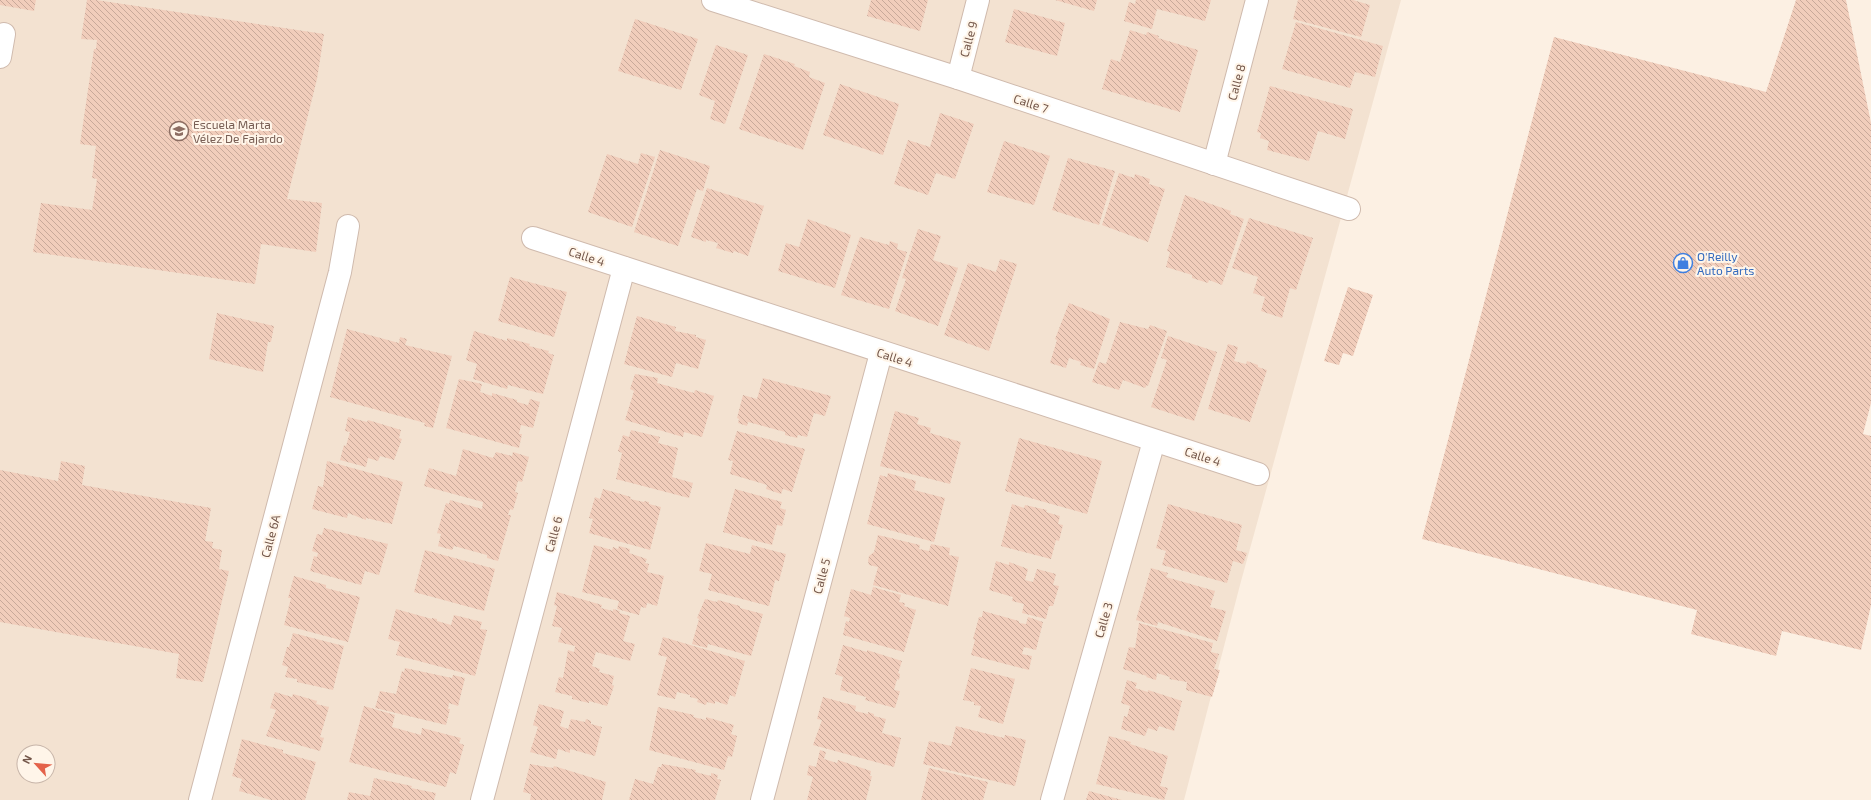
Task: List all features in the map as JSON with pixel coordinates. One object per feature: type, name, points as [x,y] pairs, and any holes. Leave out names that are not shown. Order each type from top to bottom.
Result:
[{"type":"street","name":"Calle 7","points":[[713,0],[958,78],[1349,209]]},
{"type":"street","name":"Calle 9","points":[[958,78],[978,0]]},
{"type":"street","name":"Calle 8","points":[[1214,164],[1257,0]]},
{"type":"street","points":[[0,57],[4,34]]},
{"type":"street","name":"Calle 6A","points":[[200,800],[340,272],[348,226]]},
{"type":"street","name":"Calle 4","points":[[533,238],[1258,474]]},
{"type":"street","name":"Calle 6","points":[[482,800],[624,268]]},
{"type":"street","name":"Calle 5","points":[[762,800],[881,352]]},
{"type":"street","name":"Calle 3","points":[[1052,800],[1154,441]]},
{"type":"shaded area","points":[[0,0],[1401,0],[1240,585],[1184,800],[0,800]]},
{"type":"building","points":[[0,0],[36,0],[34,11],[0,5]]},
{"type":"building","points":[[87,0],[96,0],[324,34],[317,79],[287,199],[322,203],[316,252],[261,244],[255,284],[33,252],[41,203],[92,210],[97,179],[92,178],[96,146],[80,144],[94,49],[96,49],[97,40],[81,39]]},
{"type":"building","points":[[871,0],[928,0],[920,31],[867,16]]},
{"type":"building","points":[[1055,0],[1097,0],[1094,11]]},
{"type":"building","points":[[1136,0],[1211,0],[1205,21],[1157,9],[1152,29],[1124,21],[1129,2],[1135,4]]},
{"type":"building","points":[[1298,0],[1353,0],[1370,5],[1361,37],[1293,19]]},
{"type":"building","name":"O'Reilly Auto Parts","points":[[1796,0],[1846,0],[1871,123],[1871,403],[1863,434],[1871,436],[1871,605],[1861,650],[1782,631],[1776,656],[1691,634],[1697,610],[1422,539],[1554,37],[1766,92]]},
{"type":"building","points":[[1014,9],[1065,23],[1057,56],[1005,42]]},
{"type":"building","points":[[635,19],[698,39],[681,90],[618,71]]},
{"type":"building","points":[[1296,22],[1383,46],[1375,77],[1355,72],[1350,88],[1282,69]]},
{"type":"building","points":[[1130,30],[1146,35],[1147,32],[1159,36],[1158,38],[1198,50],[1180,112],[1102,89],[1111,59],[1120,62]]},
{"type":"building","points":[[716,45],[748,55],[725,124],[710,119],[715,101],[699,95]]},
{"type":"building","points":[[764,54],[795,64],[794,66],[810,72],[809,77],[825,83],[803,150],[739,129]]},
{"type":"building","points":[[840,84],[899,104],[883,155],[823,135]]},
{"type":"building","points":[[1270,86],[1353,109],[1345,139],[1318,131],[1309,161],[1267,150],[1269,141],[1260,138],[1261,133],[1257,132]]},
{"type":"building","points":[[940,113],[974,124],[955,179],[936,173],[928,195],[894,184],[908,140],[930,147]]},
{"type":"building","points":[[1004,141],[1050,156],[1034,205],[987,192]]},
{"type":"building","points":[[660,150],[710,166],[703,191],[697,189],[678,246],[634,232]]},
{"type":"building","points":[[641,153],[655,157],[632,227],[588,212],[607,154],[638,164]]},
{"type":"building","points":[[1068,158],[1115,171],[1099,225],[1052,210]]},
{"type":"building","points":[[1119,173],[1134,178],[1135,174],[1150,179],[1149,184],[1165,189],[1148,242],[1102,225]]},
{"type":"building","points":[[707,188],[764,206],[748,256],[734,251],[733,253],[716,248],[718,243],[706,240],[706,242],[691,237]]},
{"type":"building","points":[[1185,195],[1231,211],[1230,214],[1244,219],[1222,285],[1209,280],[1208,283],[1192,278],[1192,275],[1166,267],[1170,252],[1167,251]]},
{"type":"building","points":[[1249,218],[1313,238],[1296,290],[1290,288],[1282,318],[1261,311],[1265,297],[1253,293],[1258,277],[1232,268]]},
{"type":"building","points":[[808,219],[851,235],[835,288],[778,271],[786,243],[799,247]]},
{"type":"building","points":[[918,229],[941,236],[933,260],[958,268],[938,326],[895,311],[906,279],[902,278]]},
{"type":"building","points":[[860,237],[889,245],[890,241],[898,244],[897,249],[907,252],[889,309],[841,295]]},
{"type":"building","points":[[1000,259],[1017,264],[989,351],[944,335],[968,263],[996,272]]},
{"type":"building","points":[[510,277],[567,292],[554,337],[498,321]]},
{"type":"building","points":[[1348,287],[1373,295],[1353,356],[1343,353],[1339,365],[1324,361]]},
{"type":"building","points":[[1069,303],[1110,319],[1094,369],[1080,365],[1081,362],[1069,358],[1066,368],[1050,363],[1057,340],[1055,339]]},
{"type":"building","points":[[217,313],[274,326],[271,342],[268,342],[263,372],[209,359]]},
{"type":"building","points":[[637,316],[676,327],[675,331],[696,335],[696,337],[706,340],[698,369],[676,363],[672,377],[624,364]]},
{"type":"building","points":[[1120,322],[1148,329],[1150,325],[1167,331],[1148,386],[1147,385],[1145,388],[1123,380],[1119,390],[1092,382],[1099,362],[1106,364]]},
{"type":"building","points":[[347,329],[399,343],[400,337],[407,339],[405,345],[452,356],[433,428],[424,426],[425,423],[330,397]]},
{"type":"building","points":[[474,331],[507,341],[507,338],[530,344],[529,346],[549,351],[548,353],[554,355],[543,394],[508,385],[507,389],[473,379],[477,364],[466,360]]},
{"type":"building","points":[[1168,336],[1217,352],[1194,421],[1151,407],[1167,360],[1161,358]]},
{"type":"building","points":[[1228,344],[1238,347],[1234,361],[1246,364],[1247,361],[1267,370],[1250,422],[1208,409]]},
{"type":"building","points":[[635,374],[658,378],[657,383],[694,393],[695,390],[714,396],[702,437],[684,432],[683,437],[625,420],[634,391],[630,389]]},
{"type":"building","points":[[763,378],[831,396],[825,416],[814,413],[807,437],[798,435],[797,438],[785,435],[785,432],[748,422],[747,426],[738,423],[739,419],[737,418],[743,395],[757,399]]},
{"type":"building","points":[[459,379],[482,384],[480,392],[492,396],[492,393],[517,400],[517,402],[528,405],[530,399],[540,402],[533,428],[521,425],[519,434],[522,434],[519,448],[446,428]]},
{"type":"building","points":[[895,411],[919,418],[917,424],[931,428],[930,433],[961,442],[950,484],[880,466]]},
{"type":"building","points":[[348,417],[367,422],[368,420],[401,430],[399,438],[402,439],[394,460],[380,456],[378,461],[368,458],[366,467],[340,460],[344,445],[346,446],[350,432],[345,431]]},
{"type":"building","points":[[631,430],[660,437],[658,443],[678,448],[672,477],[693,483],[689,498],[616,479],[622,453],[618,451],[623,435],[629,437]]},
{"type":"building","points":[[737,431],[805,449],[792,492],[783,489],[781,494],[766,489],[767,485],[730,474],[733,461],[728,460]]},
{"type":"building","points":[[1019,438],[1102,461],[1087,514],[1005,491]]},
{"type":"building","points":[[463,449],[493,458],[496,452],[512,456],[513,452],[529,457],[522,482],[518,481],[515,492],[518,493],[513,510],[510,509],[508,515],[511,515],[498,561],[487,558],[487,555],[454,546],[452,550],[438,546],[441,534],[437,533],[446,503],[449,504],[450,500],[482,509],[483,502],[424,486],[429,468],[456,476]]},
{"type":"building","points":[[61,461],[85,466],[82,485],[211,508],[205,541],[213,542],[212,548],[222,550],[219,569],[229,571],[203,682],[176,678],[179,654],[0,622],[0,470],[58,481]]},
{"type":"building","points":[[327,461],[403,482],[392,524],[366,518],[366,520],[348,513],[347,518],[312,509],[318,486],[323,487]]},
{"type":"building","points":[[888,473],[916,481],[914,490],[945,498],[934,542],[867,524],[880,475],[887,477]]},
{"type":"building","points":[[603,489],[631,497],[630,499],[649,502],[649,504],[661,507],[650,550],[589,533],[593,519],[589,518],[595,497],[600,499]]},
{"type":"building","points":[[735,489],[782,502],[780,508],[786,510],[782,526],[777,525],[772,545],[723,532]]},
{"type":"building","points":[[1012,504],[1024,508],[1025,505],[1047,510],[1046,512],[1060,516],[1058,524],[1063,525],[1059,541],[1056,540],[1051,559],[1001,546]]},
{"type":"building","points":[[1168,504],[1242,525],[1236,550],[1247,553],[1243,564],[1233,561],[1227,583],[1162,565],[1166,551],[1156,548]]},
{"type":"building","points":[[324,528],[388,544],[379,575],[365,571],[361,585],[310,571],[314,556],[317,557],[318,553],[312,551],[317,534],[322,535]]},
{"type":"building","points":[[878,535],[920,545],[919,549],[929,551],[931,544],[950,548],[949,555],[959,557],[948,606],[873,585],[878,567],[869,565],[868,561],[869,556],[874,552]]},
{"type":"building","points":[[706,543],[750,554],[752,545],[786,554],[779,581],[775,580],[769,606],[708,590],[712,574],[699,571]]},
{"type":"building","points":[[594,545],[612,550],[613,547],[618,549],[619,546],[630,549],[629,553],[647,559],[645,563],[649,564],[647,572],[664,576],[657,606],[647,603],[646,608],[641,607],[639,615],[617,609],[619,601],[582,592]]},
{"type":"building","points":[[425,550],[495,569],[484,611],[414,592]]},
{"type":"building","points":[[996,561],[1009,565],[1009,562],[1028,569],[1025,580],[1033,582],[1037,569],[1056,574],[1053,585],[1059,586],[1053,606],[1049,606],[1046,619],[1022,613],[1024,604],[1012,601],[1013,597],[989,590]]},
{"type":"building","points":[[1151,568],[1168,573],[1166,577],[1215,591],[1210,607],[1226,611],[1217,641],[1158,622],[1157,626],[1136,620]]},
{"type":"building","points":[[294,576],[326,585],[326,588],[360,597],[348,642],[284,625],[291,598],[288,598]]},
{"type":"building","points":[[873,587],[901,595],[899,602],[905,603],[904,606],[916,610],[904,652],[843,635],[846,621],[849,622],[850,618],[844,616],[851,589],[871,595]]},
{"type":"building","points":[[557,592],[602,605],[601,608],[613,611],[613,609],[620,611],[619,613],[630,616],[623,641],[635,644],[630,661],[596,652],[592,666],[600,669],[599,672],[614,676],[612,685],[614,686],[607,706],[589,701],[589,703],[572,699],[572,696],[555,692],[559,677],[563,678],[568,650],[574,652],[575,646],[558,642],[562,628],[552,626],[557,606],[554,605]]},
{"type":"building","points":[[705,599],[717,602],[718,600],[763,614],[751,656],[708,644],[707,648],[692,644],[699,619],[697,618]]},
{"type":"building","points":[[396,609],[437,619],[437,621],[451,625],[454,615],[482,622],[480,629],[487,630],[475,676],[396,655],[400,642],[388,639]]},
{"type":"building","points":[[983,611],[1019,621],[1019,623],[1026,624],[1028,617],[1043,622],[1036,650],[1024,647],[1022,654],[1032,656],[1029,670],[971,655],[975,640],[973,639],[979,617],[982,617]]},
{"type":"building","points":[[1139,623],[1213,643],[1211,652],[1219,654],[1214,669],[1220,670],[1212,697],[1186,690],[1187,682],[1169,679],[1170,677],[1157,673],[1156,680],[1123,669],[1129,647],[1135,648]]},
{"type":"building","points":[[293,633],[344,646],[333,690],[297,682],[297,679],[285,677],[288,667],[282,665]]},
{"type":"building","points":[[663,637],[745,661],[735,697],[730,695],[727,705],[715,701],[715,704],[707,702],[706,705],[697,702],[698,699],[690,697],[690,695],[677,692],[675,699],[657,695],[667,657],[658,655]]},
{"type":"building","points":[[843,645],[867,652],[867,650],[902,661],[898,673],[900,674],[899,680],[897,679],[894,690],[900,691],[895,708],[865,700],[866,697],[840,690],[843,677],[835,674]]},
{"type":"building","points":[[405,668],[452,678],[453,675],[465,678],[458,706],[449,703],[448,709],[450,709],[446,725],[375,708],[380,691],[396,694],[402,671],[404,672]]},
{"type":"building","points":[[971,668],[1015,679],[1003,724],[978,717],[981,706],[974,705],[974,702],[963,700]]},
{"type":"building","points":[[1127,680],[1137,683],[1135,688],[1148,692],[1148,690],[1182,701],[1174,731],[1159,726],[1157,731],[1148,728],[1145,736],[1121,729],[1124,716],[1127,717],[1130,706],[1121,703]]},
{"type":"building","points":[[275,692],[292,697],[293,694],[317,701],[316,704],[329,707],[320,737],[324,738],[320,751],[266,736],[276,710],[270,708]]},
{"type":"building","points":[[823,697],[856,706],[855,711],[868,714],[868,712],[874,714],[874,716],[886,719],[882,733],[901,738],[894,767],[813,745],[822,720],[817,719]]},
{"type":"building","points":[[539,704],[564,711],[560,726],[568,729],[571,719],[585,722],[586,719],[591,721],[591,724],[602,727],[595,756],[570,749],[570,753],[558,749],[556,759],[530,752],[538,727],[533,725]]},
{"type":"building","points":[[364,706],[395,715],[392,727],[421,735],[422,728],[461,738],[459,743],[464,745],[456,774],[450,772],[446,787],[349,762]]},
{"type":"building","points":[[658,707],[694,715],[693,717],[706,720],[706,717],[734,725],[731,734],[737,736],[732,757],[728,756],[724,770],[649,750]]},
{"type":"building","points":[[956,726],[1004,738],[1005,735],[1026,740],[1015,786],[923,764],[929,741],[951,746]]},
{"type":"building","points":[[1109,736],[1131,742],[1130,744],[1168,756],[1160,786],[1168,788],[1164,800],[1096,784]]},
{"type":"building","points":[[242,739],[283,750],[283,753],[316,762],[305,800],[271,800],[239,791],[242,779],[232,776]]},
{"type":"building","points":[[820,750],[826,752],[824,759],[837,763],[838,760],[871,771],[870,776],[872,776],[866,800],[807,800],[813,777],[807,775],[809,765],[816,767]]},
{"type":"building","points":[[530,764],[553,768],[554,766],[606,782],[602,800],[530,800],[531,794],[523,792]]},
{"type":"building","points":[[662,764],[696,770],[695,772],[711,776],[711,773],[718,775],[717,779],[721,780],[715,800],[629,800],[635,779],[653,784],[658,767],[661,767]]},
{"type":"building","points":[[929,768],[988,782],[983,800],[921,800]]},
{"type":"building","points":[[374,778],[436,793],[434,800],[347,800],[349,792],[370,796]]},
{"type":"building","points":[[1089,791],[1122,800],[1086,800]]},
{"type":"place","name":"Escuela Marta Vélez De Fajardo","points":[[179,131]]},
{"type":"place","name":"O'Reilly Auto Parts","points":[[1683,263]]}]
